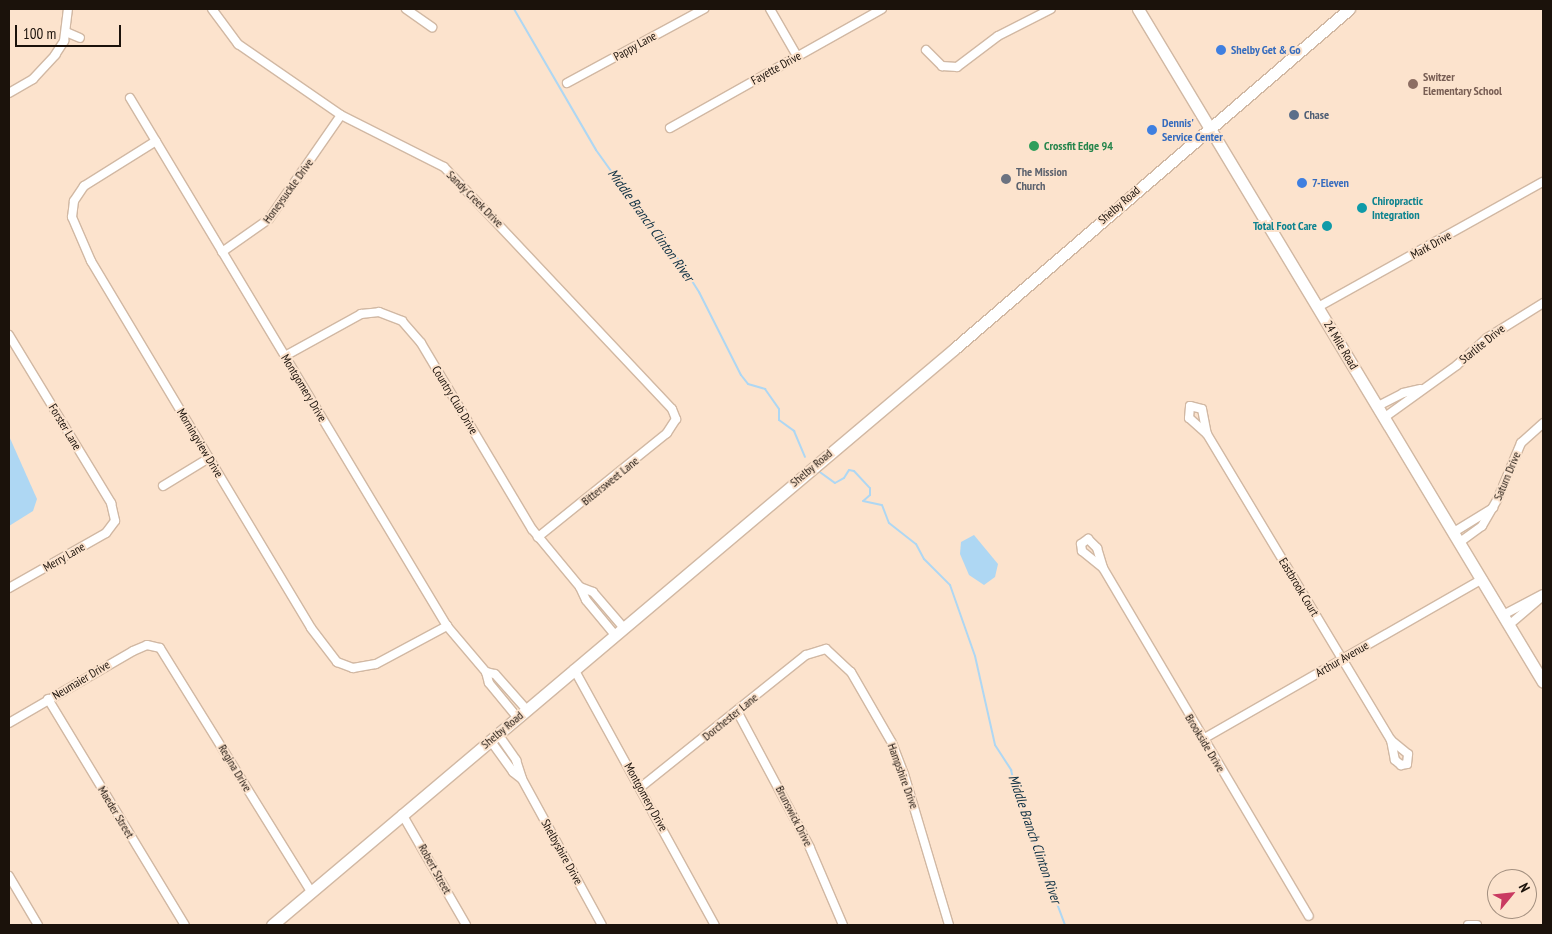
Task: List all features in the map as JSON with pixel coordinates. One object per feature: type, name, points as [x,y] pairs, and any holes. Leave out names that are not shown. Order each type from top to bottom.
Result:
[{"type":"street","points":[[9,92],[46,68],[66,32],[68,9]]},
{"type":"street","name":"Sandy Creek Drive","points":[[212,9],[238,44],[341,116],[375,135],[433,160],[453,176],[666,402],[676,420]]},
{"type":"street","points":[[406,9],[432,27]]},
{"type":"street","name":"Pappy Lane","points":[[566,84],[704,9]]},
{"type":"street","points":[[770,9],[797,56]]},
{"type":"street","name":"Fayette Drive","points":[[670,128],[882,9]]},
{"type":"street","points":[[926,50],[942,66],[957,67],[998,36],[1052,9]]},
{"type":"street","name":"24 Mile Road","points":[[1138,9],[1543,682]]},
{"type":"street","name":"Shelby Road","points":[[272,925],[1349,9]]},
{"type":"street","points":[[66,32],[80,38]]},
{"type":"street","name":"Montgomery Drive","points":[[130,98],[447,626],[486,672],[489,683],[522,713]]},
{"type":"street","name":"Honeysuckle Drive","points":[[222,252],[269,219],[341,116]]},
{"type":"street","name":"Morningview Drive","points":[[156,141],[84,186],[74,201],[72,217],[91,260],[310,628],[337,662],[353,668],[376,664],[447,626]]},
{"type":"street","name":"Mark Drive","points":[[1318,307],[1543,182]]},
{"type":"street","name":"Starlite Drive","points":[[1385,417],[1423,388],[1457,366],[1487,338],[1543,303]]},
{"type":"street","name":"Country Club Drive","points":[[285,356],[361,314],[379,312],[402,321],[421,343],[538,536],[580,587],[586,600],[619,631]]},
{"type":"street","name":"Forster Lane","points":[[9,335],[111,503],[115,521]]},
{"type":"street","name":"Starlite Drive","points":[[1378,406],[1403,393],[1423,388]]},
{"type":"street","name":"Bittersweet Lane","points":[[538,536],[667,433],[676,420]]},
{"type":"street","name":"Saturn Drive","points":[[1457,537],[1482,526],[1493,508],[1522,444],[1543,423]]},
{"type":"street","name":"Eastbrook Court","points":[[1207,434],[1391,740]]},
{"type":"street","points":[[163,486],[209,458]]},
{"type":"street","name":"Saturn Drive","points":[[1457,537],[1493,508]]},
{"type":"street","name":"Merry Lane","points":[[9,588],[106,533],[115,521]]},
{"type":"street","name":"Brookside Drive","points":[[1103,568],[1309,916]]},
{"type":"street","name":"Arthur Avenue","points":[[1203,739],[1482,579]]},
{"type":"street","points":[[1503,615],[1543,595]]},
{"type":"street","points":[[1509,625],[1543,595]]},
{"type":"street","name":"Neumaier Drive","points":[[9,722],[133,651],[156,646]]},
{"type":"street","name":"Regina Drive","points":[[156,646],[167,656],[311,892]]},
{"type":"street","name":"Dorchester Lane","points":[[640,787],[806,655],[820,649]]},
{"type":"street","name":"Hampshire Drive","points":[[820,649],[833,652],[851,672],[892,743],[904,774],[949,925]]},
{"type":"street","name":"Montgomery Drive","points":[[574,669],[715,925]]},
{"type":"street","name":"Montgomery Drive","points":[[486,672],[495,674],[522,713]]},
{"type":"street","name":"Maeder Street","points":[[48,699],[185,925]]},
{"type":"street","name":"Brunswick Drive","points":[[737,711],[810,848],[843,925]]},
{"type":"street","name":"Shelbyshire Drive","points":[[494,736],[513,772],[522,779],[602,925]]},
{"type":"street","name":"Robert Street","points":[[402,814],[466,925]]},
{"type":"street","points":[[9,876],[38,925]]},
{"type":"street","points":[[1468,925],[1477,925]]},
{"type":"water","points":[[9,436],[37,499],[33,511],[9,526]]},
{"type":"water","points":[[974,535],[998,564],[995,577],[984,585],[969,575],[960,554],[961,542]]},
{"type":"waterway","name":"Middle Branch Clinton River","points":[[514,9],[596,150],[644,217],[669,245],[699,292],[741,375],[748,384],[765,389],[779,409],[779,420],[794,431],[805,457]]},
{"type":"waterway","name":"Middle Branch Clinton River","points":[[817,470],[835,483],[844,478],[849,470],[854,471],[870,488],[870,495],[863,501],[882,505],[889,523],[916,544],[924,559],[950,585],[975,656],[995,745],[1011,770],[1019,802],[1065,925]]},
{"type":"place","name":"Shelby Get & Go","points":[[1221,50]]},
{"type":"place","name":"Switzer Elementary School","points":[[1413,84]]},
{"type":"place","name":"Chase","points":[[1294,115]]},
{"type":"place","name":"Dennis' Service Center","points":[[1152,130]]},
{"type":"place","name":"Crossfit Edge 94","points":[[1034,146]]},
{"type":"place","name":"The Mission Church","points":[[1006,179]]},
{"type":"place","name":"7-Eleven","points":[[1302,183]]},
{"type":"place","name":"Chiropractic Integration","points":[[1362,208]]},
{"type":"place","name":"Total Foot Care","points":[[1327,226]]}]
